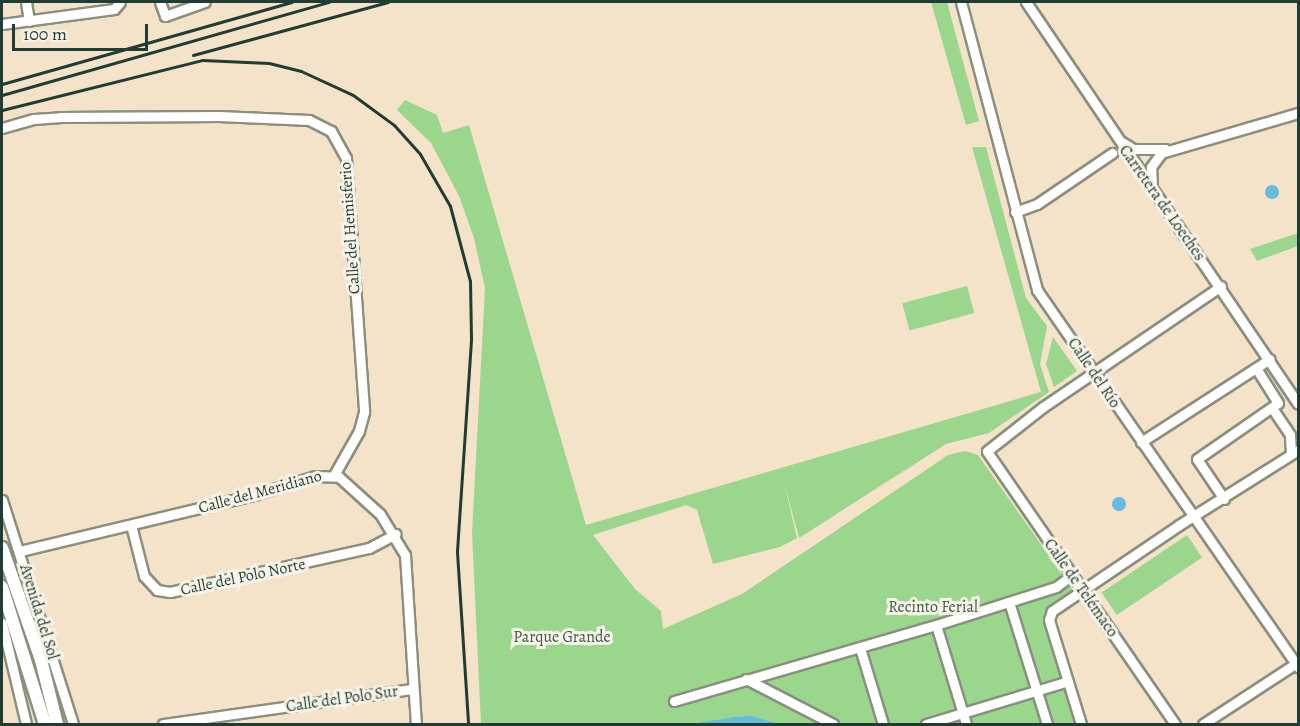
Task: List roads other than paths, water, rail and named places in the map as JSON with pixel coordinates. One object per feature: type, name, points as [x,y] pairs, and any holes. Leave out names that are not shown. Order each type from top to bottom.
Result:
[{"type":"main road","name":"Avenida del Sol","points":[[2,548],[40,660],[57,724]]},
{"type":"main road","name":"Avenida del Sol","points":[[2,587],[45,724]]},
{"type":"street","points":[[26,2],[28,21]]},
{"type":"street","points":[[82,2],[84,14]]},
{"type":"street","points":[[2,24],[114,9],[120,2]]},
{"type":"street","points":[[160,2],[165,16],[205,2]]},
{"type":"street","name":"Calle del Río","points":[[955,2],[971,42]]},
{"type":"street","name":"Calle del Río","points":[[961,2],[1037,290],[1298,664]]},
{"type":"street","name":"Carretera de Loeches","points":[[1026,2],[1299,404]]},
{"type":"street","points":[[1113,132],[1128,148],[1168,149],[1299,113]]},
{"type":"street","name":"Calle del Hemisferio","points":[[2,128],[34,119],[61,117],[219,116],[309,120],[331,131],[346,158],[364,412],[359,431],[334,475]]},
{"type":"street","points":[[1152,185],[1153,162],[1168,149]]},
{"type":"street","points":[[1139,169],[1144,156],[1153,150]]},
{"type":"street","points":[[1015,212],[1037,204],[1112,153]]},
{"type":"street","points":[[1093,372],[1221,286]]},
{"type":"street","points":[[1142,442],[1270,359]]},
{"type":"street","points":[[1224,499],[1197,459],[1278,403],[1256,368]]},
{"type":"street","name":"Calle de Telémaco","points":[[1093,372],[987,452],[1175,724]]},
{"type":"street","points":[[1081,724],[1049,620],[1052,612],[1081,590],[1193,516],[1224,499],[1295,452],[1290,435],[1272,408]]},
{"type":"street","name":"Calle del Meridiano","points":[[20,551],[131,525],[315,476],[334,475],[366,500],[395,534],[407,565],[416,724]]},
{"type":"street","name":"Avenida del Sol","points":[[2,501],[74,724]]},
{"type":"street","name":"Calle del Polo Norte","points":[[131,525],[144,576],[158,590],[170,592],[369,548],[395,534]]},
{"type":"street","points":[[674,701],[860,648],[1009,602],[1056,587],[1072,575]]},
{"type":"street","points":[[1009,602],[1047,724]]},
{"type":"street","points":[[2,623],[26,724]]},
{"type":"street","points":[[936,625],[966,724]]},
{"type":"street","points":[[860,648],[883,724]]},
{"type":"street","points":[[1203,724],[1298,664]]},
{"type":"street","points":[[2,671],[12,668]]},
{"type":"street","points":[[746,680],[833,724]]},
{"type":"street","points":[[926,724],[1068,681]]},
{"type":"street","name":"Calle del Polo Sur","points":[[163,724],[413,689]]},
{"type":"water","points":[[1269,185],[1275,185],[1279,192],[1275,199],[1269,199],[1265,195],[1265,189]]},
{"type":"water","points":[[1119,497],[1124,499],[1126,504],[1124,509],[1119,511],[1114,509],[1112,504],[1114,499]]},
{"type":"water","points":[[751,716],[779,724],[691,724],[735,717]]},
{"type":"railway","points":[[2,84],[292,2]]},
{"type":"railway","points":[[2,95],[329,2]]},
{"type":"railway","points":[[193,55],[388,2]]},
{"type":"railway","points":[[2,110],[202,60],[269,63],[301,71],[353,95],[394,125],[420,154],[450,206],[470,281],[471,340],[457,552],[468,724]]},
{"type":"park label","name":"Recinto Ferial","points":[[933,607]]},
{"type":"park label","name":"Parque Grande","points":[[562,637]]}]
